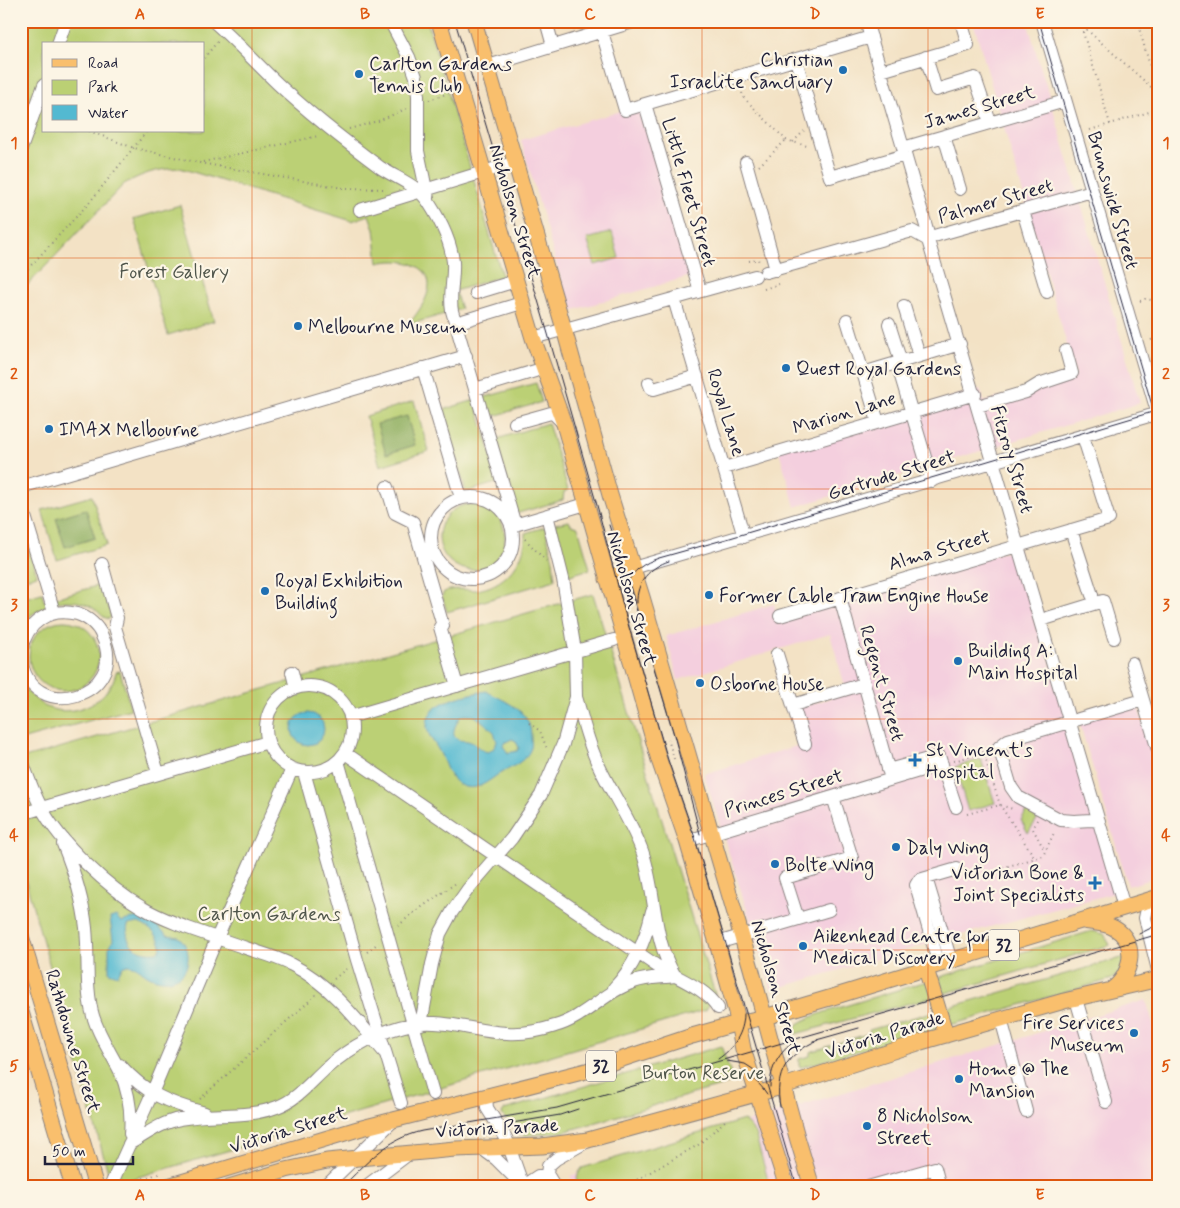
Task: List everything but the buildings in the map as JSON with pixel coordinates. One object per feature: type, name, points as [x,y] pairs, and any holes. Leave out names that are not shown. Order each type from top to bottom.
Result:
[{"type":"main road","name":"Nicholson Street","points":[[439,21],[533,338],[564,424],[659,760],[687,841],[717,943],[743,1049],[787,1187]]},
{"type":"main road","name":"Nicholson Street","points":[[474,21],[610,495],[765,1017],[812,1187]]},
{"type":"main road","points":[[607,579],[633,568]]},
{"type":"main road","name":"Victoria Parade","points":[[394,1120],[579,1073],[738,1023],[765,1017],[939,965],[1157,897]]},
{"type":"main road","points":[[1082,920],[1110,926],[1123,936],[1129,947],[1130,959],[1127,971],[1120,983],[1110,991]]},
{"type":"main road","name":"Rathdowne Street","points":[[21,936],[96,1187]]},
{"type":"main road","points":[[939,965],[946,1035]]},
{"type":"main road","name":"Victoria Parade","points":[[355,1159],[410,1153],[550,1145],[588,1140],[757,1094],[1001,1019],[1159,979]]},
{"type":"main road","points":[[21,1012],[73,1187]]},
{"type":"main road","points":[[52,1113],[72,1107]]},
{"type":"main road","name":"Victoria Street","points":[[165,1187],[394,1120]]},
{"type":"main road","name":"Victoria Street","points":[[229,1187],[302,1165],[355,1159]]},
{"type":"street","points":[[59,42],[66,21]]},
{"type":"street","points":[[213,21],[278,84],[334,132],[392,175],[425,194]]},
{"type":"street","points":[[390,21],[409,57],[416,77],[418,151],[425,194],[440,222],[451,251],[453,263],[451,303],[513,525],[513,540],[510,553],[503,565],[492,574],[478,579],[464,579],[451,574],[426,549]]},
{"type":"street","points":[[546,21],[553,46]]},
{"type":"street","points":[[488,66],[636,21]]},
{"type":"street","name":"Fitzroy Street","points":[[866,21],[924,219],[928,240],[995,462],[1124,907]]},
{"type":"street","points":[[881,71],[968,44],[961,21]]},
{"type":"street","name":"Brunswick Street","points":[[1042,21],[1158,415]]},
{"type":"street","points":[[602,32],[625,110],[871,37]]},
{"type":"street","points":[[926,57],[936,90],[975,78],[990,122]]},
{"type":"street","name":"James Street","points":[[796,60],[830,178],[944,136],[1066,101]]},
{"type":"street","points":[[21,149],[42,91]]},
{"type":"street","name":"Little Fleet Street","points":[[645,104],[700,291]]},
{"type":"street","points":[[944,136],[960,188]]},
{"type":"street","points":[[360,210],[425,194],[516,162]]},
{"type":"street","points":[[751,166],[766,272]]},
{"type":"street","name":"Palmer Street","points":[[533,338],[912,231],[928,240],[934,236],[1092,191]]},
{"type":"street","points":[[1023,211],[1047,292]]},
{"type":"street","points":[[912,231],[924,219]]},
{"type":"street","points":[[476,293],[516,279]]},
{"type":"street","name":"Royal Lane","points":[[674,299],[744,537]]},
{"type":"street","points":[[456,323],[515,305]]},
{"type":"street","points":[[904,306],[919,356]]},
{"type":"street","points":[[848,320],[878,422]]},
{"type":"street","points":[[889,324],[932,481]]},
{"type":"street","points":[[863,373],[960,344]]},
{"type":"street","name":"Marion Lane","points":[[724,468],[912,412],[1026,392],[1039,384],[1072,373],[1066,351]]},
{"type":"street","points":[[21,487],[466,356]]},
{"type":"street","points":[[423,368],[461,498]]},
{"type":"street","points":[[475,389],[534,371]]},
{"type":"street","points":[[649,383],[651,388],[654,389],[697,376]]},
{"type":"street","points":[[515,423],[552,413],[564,424]]},
{"type":"street","name":"Gertrude Street","points":[[633,568],[1158,415]]},
{"type":"street","name":"Alma Street","points":[[780,616],[1109,519],[1084,436]]},
{"type":"street","points":[[387,487],[395,513],[413,522],[426,549],[457,686]]},
{"type":"street","points":[[426,549],[430,540],[432,526],[438,513],[448,504],[461,498],[480,498],[497,505],[513,525]]},
{"type":"street","points":[[21,503],[54,612]]},
{"type":"street","points":[[513,525],[586,504]]},
{"type":"street","points":[[547,515],[562,574],[575,651],[576,697],[590,746],[641,848],[648,869],[661,942],[675,976]]},
{"type":"street","points":[[1071,530],[1092,595]]},
{"type":"street","points":[[102,564],[117,618],[115,627],[158,773]]},
{"type":"street","name":"Regent Street","points":[[840,598],[889,775]]},
{"type":"street","points":[[1041,620],[1103,601],[1114,638]]},
{"type":"street","points":[[21,650],[23,640],[30,628],[40,619],[54,612],[80,614],[91,621],[100,631],[106,644],[107,659],[104,673],[95,686],[83,694],[68,698],[53,697],[40,691],[29,680],[22,664]]},
{"type":"street","points":[[106,644],[119,640]]},
{"type":"street","points":[[350,717],[614,640]]},
{"type":"street","points":[[777,654],[805,744]]},
{"type":"street","points":[[1132,663],[1157,746]]},
{"type":"street","points":[[292,672],[296,688]]},
{"type":"street","points":[[793,706],[864,684]]},
{"type":"street","points":[[310,686],[323,689],[335,695],[344,705],[350,717],[352,729],[350,742],[341,757],[328,768],[316,772],[298,770],[281,762],[273,753],[268,742],[266,729],[268,715],[274,703],[284,694],[296,688],[310,686]]},
{"type":"street","points":[[417,1024],[440,934],[468,889],[512,838],[541,795],[563,744],[576,697]]},
{"type":"street","points":[[1100,822],[1091,820],[1074,822],[1061,820],[1018,797],[1011,787],[999,747],[1008,740],[1030,729],[1070,722],[1143,700]]},
{"type":"street","points":[[21,814],[268,742]]},
{"type":"street","points":[[341,757],[496,857],[657,966],[713,999],[718,1008]]},
{"type":"street","points":[[341,757],[417,1024],[432,1094]]},
{"type":"street","points":[[21,758],[42,808],[59,836],[73,870],[83,903],[90,1000],[93,1017],[127,1090],[130,1106],[130,1144]]},
{"type":"street","points":[[941,760],[961,811]]},
{"type":"street","name":"Princes Street","points":[[687,841],[833,797],[889,775],[941,760]]},
{"type":"street","points":[[110,1187],[217,938],[298,770]]},
{"type":"street","points":[[298,770],[357,960],[376,1036],[385,1053],[400,1103]]},
{"type":"street","points":[[798,919],[785,878],[852,858],[833,797]]},
{"type":"street","points":[[59,836],[90,867],[142,907],[160,917],[272,956],[293,965],[311,976],[376,1036]]},
{"type":"street","points":[[939,965],[916,889],[919,880],[957,869]]},
{"type":"street","points":[[1157,897],[1147,909],[1145,918],[1159,974]]},
{"type":"street","points":[[604,999],[622,980],[638,952],[653,905]]},
{"type":"street","points":[[717,943],[828,910]]},
{"type":"street","points":[[130,1144],[164,1124],[178,1119],[198,1116],[243,1115],[278,1107],[300,1094],[344,1053],[376,1036],[417,1024],[457,1026],[508,1034],[535,1032],[558,1026],[583,1014],[633,982],[646,978],[675,976]]},
{"type":"street","points":[[1076,999],[1106,1102]]},
{"type":"street","points":[[1001,1019],[1026,1111]]},
{"type":"street","points":[[111,1056],[136,1082],[152,1093],[179,1106],[219,1116]]},
{"type":"street","points":[[486,1096],[487,1108],[506,1138],[524,1187]]},
{"type":"street","points":[[325,1187],[394,1120]]},
{"type":"street","points":[[551,1181],[546,1170],[550,1163],[588,1140]]},
{"type":"street","points":[[481,1148],[500,1163],[524,1187]]},
{"type":"street","points":[[365,1187],[410,1153]]},
{"type":"street","points":[[868,1187],[935,1168],[940,1187]]},
{"type":"street","points":[[524,1187],[538,1176],[551,1181]]},
{"type":"path","points":[[1137,21],[1158,94]]},
{"type":"path","points":[[1110,124],[1083,32],[1087,30],[1158,94]]},
{"type":"path","points":[[743,97],[786,140],[812,148]]},
{"type":"path","points":[[1090,130],[1159,109]]},
{"type":"path","points":[[793,142],[806,128]]},
{"type":"path","points":[[92,132],[134,148],[200,163],[343,188],[392,189]]},
{"type":"path","points":[[21,276],[89,203],[146,132]]},
{"type":"path","points":[[751,166],[786,140]]},
{"type":"path","points":[[750,261],[758,259]]},
{"type":"path","points":[[764,289],[779,284]]},
{"type":"path","points":[[1140,301],[1145,299],[1159,301]]},
{"type":"path","points":[[1151,340],[1159,336]]},
{"type":"path","points":[[525,539],[551,566],[562,574]]},
{"type":"path","points":[[529,723],[540,731],[555,765]]},
{"type":"path","points":[[668,739],[674,759]]},
{"type":"path","points":[[971,747],[973,755]]},
{"type":"path","points":[[941,760],[973,755],[999,747]]},
{"type":"path","points":[[983,752],[1000,805],[1034,858]]},
{"type":"path","points":[[961,811],[1000,805],[1014,809]]},
{"type":"path","points":[[1038,819],[1033,829],[1046,851]]},
{"type":"path","points":[[998,869],[1043,856],[1061,820]]},
{"type":"path","points":[[624,1187],[698,1145],[726,1120]]},
{"type":"shaded area","points":[[973,21],[1027,21],[1140,403],[795,507],[778,447],[980,389],[984,402],[1076,376]]},
{"type":"shaded area","points":[[642,105],[691,276],[570,311],[521,140]]},
{"type":"shaded area","name":"St Vincent's Hospital","points":[[1017,548],[1118,892],[927,944],[772,990],[704,774],[800,745],[789,711],[847,693],[830,634],[678,680],[666,636],[774,604],[777,616]]},
{"type":"shaded area","points":[[1137,704],[1159,774],[1159,877],[1128,886],[1079,721]]},
{"type":"shaded area","points":[[1146,1000],[1159,1043],[1159,1186],[579,1187],[570,1176]]},
{"type":"green space","points":[[21,21],[427,21],[502,276],[455,291],[461,309],[408,325],[427,295],[429,284],[427,276],[415,265],[406,262],[387,261],[378,263],[374,229],[369,215],[352,221],[180,168],[151,172],[124,184],[21,292]]},
{"type":"green space","name":"Forest Gallery","points":[[180,205],[214,321],[168,335],[134,219]]},
{"type":"green space","points":[[612,232],[619,258],[595,265],[587,239]]},
{"type":"green space","points":[[536,383],[542,402],[487,418],[482,398]]},
{"type":"green space","points":[[475,400],[499,482],[466,492],[442,410]]},
{"type":"green space","points":[[414,401],[429,451],[380,466],[366,416]]},
{"type":"green space","points":[[407,416],[415,445],[386,454],[377,424]]},
{"type":"green space","points":[[548,423],[568,490],[564,492],[563,500],[515,514],[494,440]]},
{"type":"green space","points":[[92,496],[107,545],[57,560],[42,510]]},
{"type":"green space","points":[[472,504],[484,507],[495,514],[502,525],[505,537],[502,549],[495,560],[484,567],[472,570],[460,567],[449,560],[442,549],[439,537],[442,525],[449,514],[460,507]]},
{"type":"green space","points":[[86,509],[95,538],[65,547],[56,518]]},
{"type":"green space","points":[[569,521],[571,525],[578,527],[590,569],[567,576],[555,524]]},
{"type":"green space","points":[[545,527],[553,560],[555,580],[447,612],[442,596],[444,592],[456,589],[475,590],[495,584],[504,578],[517,563],[525,543],[525,533]]},
{"type":"green space","points":[[24,532],[37,575],[21,580],[21,533]]},
{"type":"green space","points":[[103,584],[111,617],[109,619],[82,603],[72,601],[57,602],[55,598]]},
{"type":"green space","points":[[42,593],[44,601],[47,601],[45,607],[31,615],[21,627],[21,599]]},
{"type":"green space","name":"Carlton Gardens","points":[[593,594],[715,994],[706,1010],[128,1180],[108,1172],[21,864],[21,759]]},
{"type":"green space","points":[[64,621],[83,627],[93,637],[99,656],[93,675],[83,685],[64,691],[45,685],[35,675],[29,656],[35,637],[45,627]]},
{"type":"green space","points":[[120,671],[131,709],[21,740],[21,687],[49,708],[70,711],[90,704],[99,698],[113,682],[116,672]]},
{"type":"green space","points":[[981,759],[995,803],[968,811],[955,767]]},
{"type":"green space","points":[[1028,809],[1040,815],[1028,833],[1021,820]]},
{"type":"green space","points":[[1092,931],[1104,934],[1110,945],[929,998],[788,1036],[794,1027],[809,1018],[825,1012]]},
{"type":"green space","points":[[1125,957],[1119,973],[1112,979],[802,1067],[799,1066],[799,1059],[810,1056],[810,1052],[870,1033],[869,1030]]},
{"type":"green space","name":"Burton Reserve","points":[[721,1046],[734,1082],[563,1132],[520,1134],[502,1113],[504,1110]]},
{"type":"green space","points":[[744,1120],[755,1133],[770,1187],[577,1187],[577,1177],[582,1168]]},
{"type":"water","points":[[486,691],[509,703],[522,713],[530,727],[531,748],[526,757],[518,764],[483,784],[470,788],[460,785],[452,778],[430,736],[427,724],[429,716],[441,704],[459,697]],"holes":[[[461,716],[475,716],[494,732],[497,742],[493,749],[488,752],[471,742],[456,738],[454,735],[456,725]],[[512,739],[516,741],[519,748],[517,751],[508,753],[503,746],[504,743]]]},
{"type":"water","points":[[308,713],[319,718],[324,729],[319,740],[308,745],[297,740],[292,729],[297,718]]},
{"type":"water","points":[[116,916],[121,922],[137,917],[151,920],[167,935],[179,937],[188,951],[188,963],[185,970],[181,975],[169,980],[154,978],[129,965],[122,967],[118,975],[109,972],[109,948],[113,940],[110,918]],"holes":[[[138,923],[154,932],[159,940],[161,948],[157,952],[145,952],[130,943],[127,932],[128,925]]]},
{"type":"tram line","points":[[455,21],[548,334],[598,509],[626,617],[668,760],[695,838],[797,1187]]},
{"type":"tram line","points":[[1039,21],[1159,429]]},
{"type":"tram line","points":[[626,585],[632,575],[640,568],[659,558],[1159,410]]},
{"type":"tram line","points":[[609,525],[628,581],[674,735],[700,834]]},
{"type":"tram line","points":[[637,603],[639,588],[646,576],[656,567],[669,561]]},
{"type":"tram line","points":[[1139,934],[1159,924]]},
{"type":"tram line","points":[[342,1187],[387,1146],[409,1135],[422,1131],[557,1108],[1159,934]]},
{"type":"tram line","points":[[718,1059],[737,1040],[742,1028],[744,1014]]},
{"type":"tram line","points":[[813,1041],[859,1028]]},
{"type":"tram line","points":[[780,1107],[779,1084],[785,1066],[798,1052],[818,1040]]},
{"type":"tram line","points":[[770,1087],[770,1080],[776,1061],[784,1050],[795,1041]]},
{"type":"tram line","points":[[727,1061],[745,1064],[765,1077]]},
{"type":"tram line","points":[[707,1072],[733,1071],[741,1073],[755,1080],[767,1094]]},
{"type":"tram line","points":[[512,1123],[560,1115],[578,1109]]},
{"type":"place","name":"Christian Israelite Sanctuary","points":[[843,70]]},
{"type":"place","name":"Carlton Gardens Tennis Club","points":[[359,74]]},
{"type":"place","name":"Melbourne Museum","points":[[298,326]]},
{"type":"place","name":"Quest Royal Gardens","points":[[786,368]]},
{"type":"place","name":"IMAX Melbourne","points":[[49,429]]},
{"type":"place","name":"Royal Exhibition Building","points":[[265,591]]},
{"type":"place","name":"Former Cable Tram Engine House","points":[[709,595]]},
{"type":"place","name":"Building A: Main Hospital","points":[[958,661]]},
{"type":"place","name":"Osborne House","points":[[700,683]]},
{"type":"place","name":"St Vincent's Hospital","points":[[915,760]]},
{"type":"place","name":"Daly Wing","points":[[896,847]]},
{"type":"place","name":"Bolte Wing","points":[[775,864]]},
{"type":"place","name":"Victorian Bone & Joint Specialists","points":[[1095,883]]},
{"type":"place","name":"Aikenhead Centre for Medical Discovery","points":[[803,946]]},
{"type":"place","name":"Fire Services Museum","points":[[1134,1033]]},
{"type":"place","name":"Home @ The Mansion","points":[[959,1079]]},
{"type":"place","name":"8 Nicholson Street","points":[[867,1126]]}]
